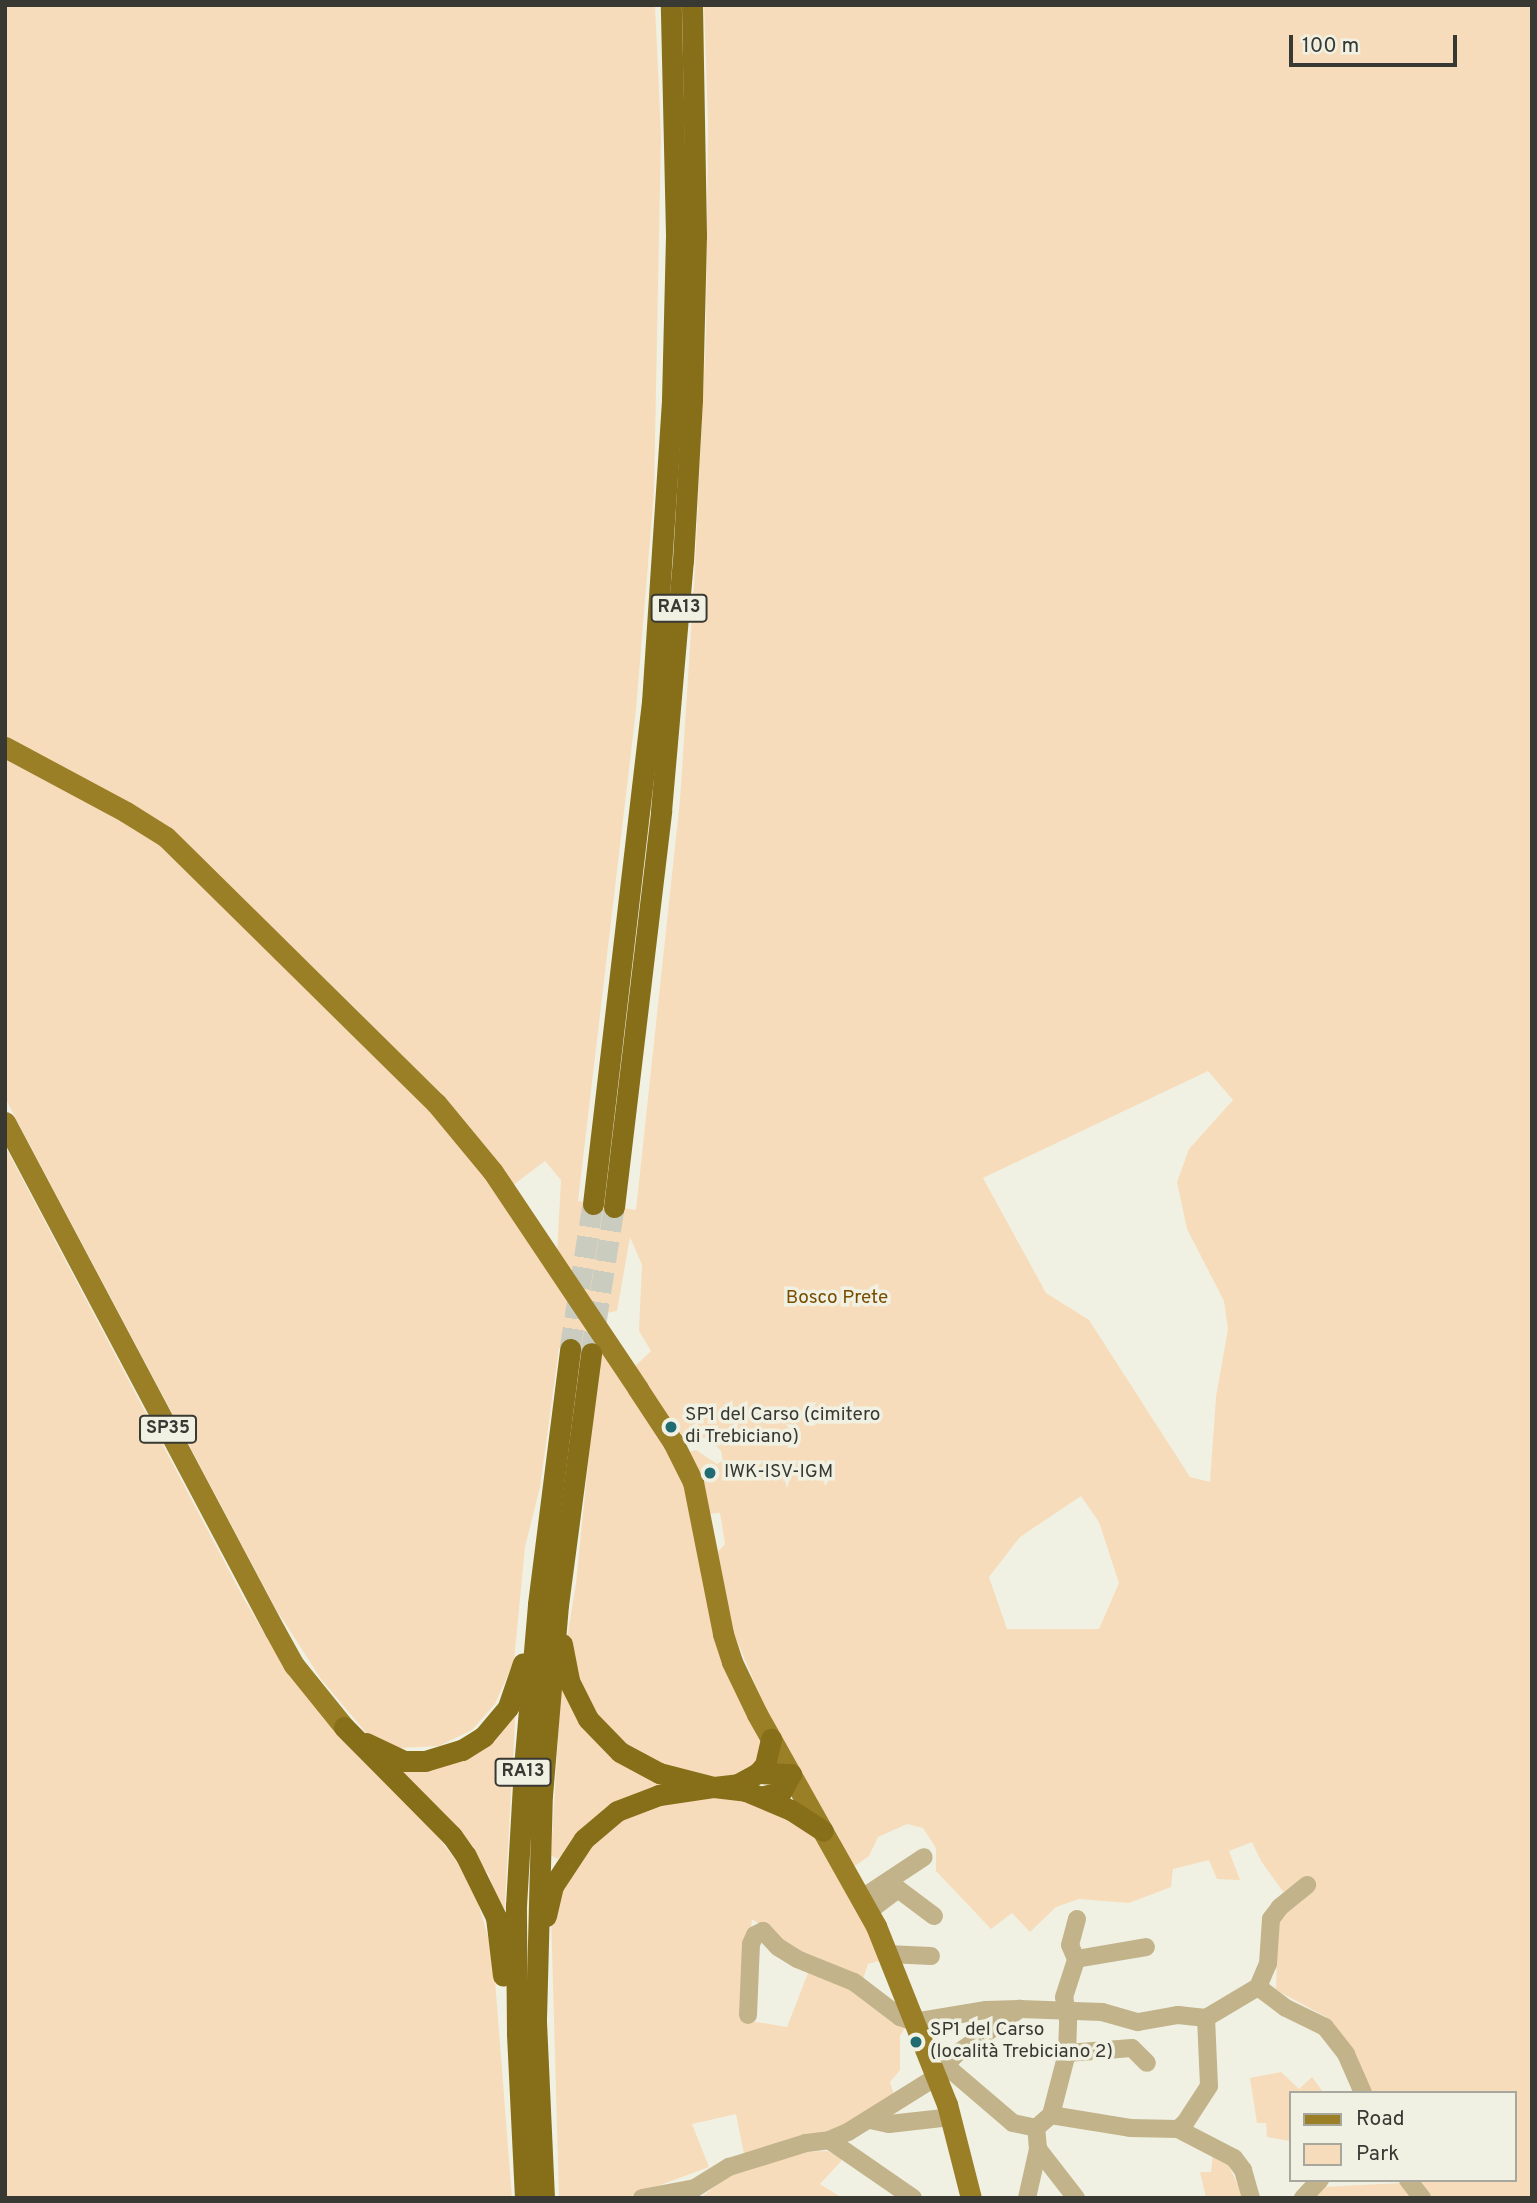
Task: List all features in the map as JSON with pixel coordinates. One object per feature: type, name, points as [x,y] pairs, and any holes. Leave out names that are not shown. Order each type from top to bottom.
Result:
[{"type":"highway","name":"RA13","points":[[671,5],[676,234],[672,400],[652,702],[604,1205],[671,716],[684,548],[696,249],[692,5]]},
{"type":"highway","name":"RA13","points":[[546,2198],[536,2019],[538,1880],[570,1349]]},
{"type":"highway","name":"RA13","points":[[525,2198],[517,2033],[516,1906],[524,1768],[561,1489],[591,1353]]},
{"type":"highway","points":[[344,1727],[388,1756],[404,1761],[425,1761],[463,1750],[492,1727],[508,1707],[522,1671],[536,1556],[561,1489]]},
{"type":"highway","points":[[561,1489],[572,1554],[562,1651],[573,1694],[588,1719],[620,1752],[659,1773],[764,1796],[805,1817],[823,1831]]},
{"type":"highway","points":[[344,1727],[452,1836],[482,1884],[496,1916],[501,1937],[513,2102],[525,2198]]},
{"type":"highway","points":[[546,2198],[543,1982],[547,1910],[553,1886],[584,1839],[617,1811],[676,1791],[738,1784],[758,1773],[767,1760],[771,1739]]},
{"type":"highway","points":[[758,1773],[791,1774],[781,1792],[764,1796]]},
{"type":"main road","points":[[5,747],[126,812],[166,837],[436,1102],[474,1147],[638,1389],[689,1472],[699,1506],[727,1648],[744,1689],[865,1905],[914,2022],[941,2071],[971,2198]]},
{"type":"main road","name":"SP35","points":[[5,1122],[294,1665],[344,1727]]},
{"type":"street","points":[[865,1905],[924,1857]]},
{"type":"street","points":[[748,2015],[751,1944],[755,1936],[763,1931],[778,1947],[797,1959],[854,1982],[900,2017],[914,2022],[986,2010],[1020,2009],[1102,2012],[1138,2022],[1178,2015],[1206,2018],[1258,1987],[1268,1964],[1271,1919],[1280,1907],[1307,1885]]},
{"type":"street","points":[[865,1905],[898,1889],[934,1916]]},
{"type":"street","points":[[941,2071],[1013,2123],[1036,2127],[1051,2115],[1067,2053],[1064,1997],[1076,1959],[1070,1945],[1077,1919]]},
{"type":"street","points":[[1076,1959],[1146,1947]]},
{"type":"street","points":[[887,1954],[931,1956]]},
{"type":"street","points":[[1258,1987],[1286,2008],[1325,2027],[1346,2054],[1362,2091]]},
{"type":"street","points":[[676,2198],[729,2167],[806,2143],[829,2140],[870,2120],[941,2071],[955,2054],[1020,2009]]},
{"type":"street","points":[[1178,2129],[1207,2093],[1206,2018]]},
{"type":"street","points":[[1067,2053],[1132,2048],[1147,2063]]},
{"type":"street","points":[[1051,2115],[1130,2128],[1178,2129],[1234,2158],[1243,2170],[1251,2198]]},
{"type":"street","points":[[870,2120],[889,2124],[951,2118]]},
{"type":"street","points":[[1027,2198],[1038,2149],[1036,2127]]},
{"type":"street","points":[[829,2140],[913,2198]]},
{"type":"street","points":[[1038,2149],[1076,2198]]},
{"type":"street","points":[[1303,2198],[1318,2182]]},
{"type":"street","points":[[1410,2182],[1422,2198]]},
{"type":"street","points":[[642,2198],[695,2188]]},
{"type":"green space","name":"Bosco Prete","points":[[5,5],[655,5],[661,135],[654,491],[636,710],[578,1201],[636,1210],[680,800],[694,585],[706,335],[708,123],[704,5],[1532,5],[1532,2198],[1433,2198],[1420,2182],[1516,2182],[1516,2091],[1368,2091],[1354,2056],[1326,2017],[1276,1990],[1278,1925],[1284,1893],[1261,1861],[1252,1842],[1229,1851],[1240,1880],[1217,1879],[1209,1860],[1173,1869],[1171,1887],[1129,1903],[1079,1899],[1056,1907],[1030,1932],[1012,1913],[991,1929],[936,1871],[936,1848],[923,1828],[907,1824],[878,1837],[869,1856],[852,1868],[839,1845],[840,1839],[768,1714],[734,1634],[718,1552],[725,1544],[720,1513],[708,1514],[689,1452],[696,1450],[717,1464],[723,1461],[721,1451],[710,1439],[679,1434],[633,1368],[651,1351],[639,1331],[642,1265],[630,1237],[617,1311],[606,1313],[594,1309],[557,1255],[561,1180],[545,1161],[512,1186],[481,1142],[359,1012],[219,876],[5,737]],"holes":[[[1208,1071],[1233,1100],[1189,1149],[1177,1182],[1187,1229],[1224,1301],[1228,1329],[1216,1397],[1210,1482],[1190,1477],[1089,1320],[1046,1293],[983,1178]],[[1081,1496],[1099,1522],[1119,1583],[1099,1629],[1007,1629],[989,1577],[1020,1537]]]},
{"type":"green space","points":[[5,756],[159,842],[461,1140],[680,1467],[760,1731],[761,1755],[746,1773],[711,1778],[678,1772],[617,1740],[581,1692],[567,1639],[576,1583],[599,1354],[559,1348],[540,1487],[525,1547],[514,1661],[495,1704],[472,1730],[439,1746],[399,1748],[368,1735],[321,1679],[276,1609],[5,1098]]},
{"type":"green space","points":[[5,1146],[244,1599],[271,1645],[338,1733],[433,1830],[472,1882],[493,1954],[512,2198],[5,2198]]},
{"type":"green space","points":[[561,1689],[666,1783],[557,1859],[551,1855]]},
{"type":"green space","points":[[516,1704],[504,1919],[489,1875],[476,1857],[387,1762],[426,1771],[466,1757]]},
{"type":"green space","points":[[677,1797],[732,1798],[766,1805],[816,1834],[835,1865],[882,1960],[868,1964],[863,1979],[805,1958],[752,1919],[739,2019],[787,2027],[808,1973],[845,1985],[905,2027],[900,2036],[900,2070],[890,2082],[894,2095],[848,2125],[744,2154],[736,2114],[692,2124],[709,2167],[625,2198],[559,2198],[551,1914],[570,1868],[615,1820]]},
{"type":"green space","points":[[1281,2072],[1299,2089],[1312,2077],[1322,2091],[1288,2091],[1288,2141],[1267,2137],[1266,2123],[1257,2123],[1250,2078]]},
{"type":"green space","points":[[827,2151],[844,2158],[820,2184],[842,2198],[700,2198],[734,2172],[801,2152]]},
{"type":"green space","points":[[1213,2153],[1228,2164],[1244,2198],[1206,2198],[1200,2172],[1211,2172]]},
{"type":"green space","points":[[1401,2183],[1414,2198],[1314,2198],[1323,2187]]},
{"type":"tunnel","points":[[570,1349],[593,1204]]},
{"type":"tunnel","points":[[591,1353],[614,1207]]},
{"type":"place","name":"SP1 del Carso (cimitero di Trebiciano)","points":[[671,1427]]},
{"type":"place","name":"IWK-ISV-IGM","points":[[710,1473]]},
{"type":"place","name":"SP1 del Carso (località Trebiciano 2)","points":[[916,2042]]}]
